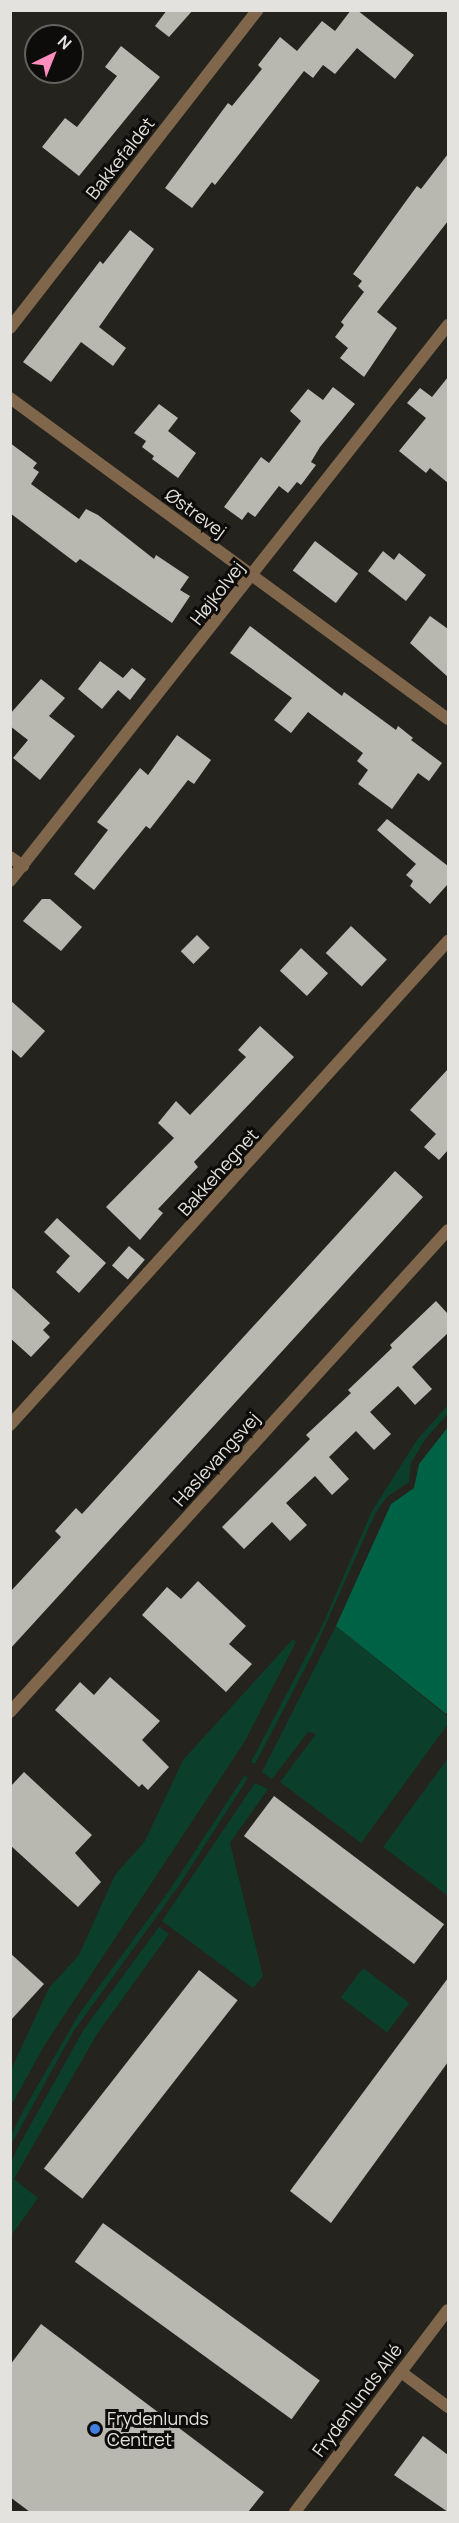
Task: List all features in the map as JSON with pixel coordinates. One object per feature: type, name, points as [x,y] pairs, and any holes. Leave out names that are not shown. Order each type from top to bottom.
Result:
[{"type":"street","name":"Bakkefaldet","points":[[10,328],[258,10]]},
{"type":"street","name":"Højkolvej","points":[[10,881],[253,577],[448,325]]},
{"type":"street","name":"Østrevej","points":[[10,398],[448,719]]},
{"type":"street","points":[[10,857],[23,867]]},
{"type":"street","name":"Bakkehegnet","points":[[10,1425],[448,940]]},
{"type":"street","name":"Haslevangsvej","points":[[10,1712],[448,1230]]},
{"type":"street","name":"Frydenlunds Allé","points":[[295,2512],[448,2310]]},
{"type":"street","points":[[401,2372],[448,2407]]},
{"type":"green space","points":[[448,1405],[448,1414],[426,1438],[411,1463],[409,1482],[387,1497],[375,1514],[312,1655],[255,1764],[251,1762],[322,1626],[372,1511],[417,1440]]},
{"type":"green space","points":[[448,1427],[448,1711],[446,1714],[336,1626],[391,1504],[414,1488],[419,1464]]},
{"type":"green space","points":[[336,1626],[448,1717],[448,1724],[361,1843],[280,1782],[316,1734],[308,1732],[272,1779],[262,1772]]},
{"type":"green space","points":[[293,1639],[296,1642],[245,1741],[44,2046],[11,2106],[11,2070],[49,1988],[79,1955],[115,1875],[145,1841],[183,1760]]},
{"type":"green space","points":[[448,1758],[448,1896],[383,1847]]},
{"type":"green space","points":[[244,1776],[248,1777],[246,1781],[178,1887],[73,2032],[11,2145],[11,2135],[23,2111],[79,2014],[171,1888]]},
{"type":"green space","points":[[255,1783],[268,1789],[230,1843],[263,1976],[253,1988],[162,1921]]},
{"type":"green space","points":[[159,1927],[169,1934],[97,2034],[14,2179],[38,2198],[11,2236],[11,2163],[17,2149],[84,2029]]},
{"type":"green space","points":[[363,1968],[409,2003],[387,2032],[341,1998]]},
{"type":"building","points":[[167,10],[193,10],[169,37],[155,26]]},
{"type":"building","points":[[351,10],[357,10],[414,55],[395,79],[357,48],[335,74],[323,65],[313,78],[304,71],[215,185],[212,182],[192,208],[165,188],[228,103],[232,106],[262,69],[258,65],[280,37],[297,51],[322,21],[335,31]]},
{"type":"building","points":[[121,46],[160,77],[79,176],[42,147],[65,118],[77,127],[117,76],[105,67]]},
{"type":"building","points":[[448,154],[448,221],[377,312],[397,328],[364,377],[340,358],[348,348],[335,337],[344,325],[341,322],[364,292],[358,286],[362,281],[353,274],[417,186],[421,189]]},
{"type":"building","points":[[130,230],[154,249],[99,327],[126,348],[113,366],[81,342],[51,382],[23,362],[100,261],[103,264]]},
{"type":"building","points":[[448,377],[448,483],[430,468],[426,473],[399,451],[426,418],[407,403],[420,388],[432,397]]},
{"type":"building","points":[[333,387],[355,404],[320,447],[311,462],[316,465],[301,485],[297,482],[288,493],[279,486],[255,517],[248,512],[242,520],[224,507],[261,457],[269,463],[301,421],[290,411],[308,389],[323,400]]},
{"type":"building","points":[[159,404],[178,418],[168,431],[196,453],[178,478],[152,459],[154,456],[142,447],[146,441],[134,433]]},
{"type":"building","points":[[10,443],[37,463],[33,468],[39,472],[31,484],[79,519],[86,509],[98,515],[154,559],[156,555],[189,577],[180,590],[190,596],[172,623],[80,559],[76,563],[10,513]]},
{"type":"building","points":[[315,541],[358,573],[336,603],[293,571]]},
{"type":"building","points":[[383,551],[394,560],[399,553],[426,575],[406,601],[368,571]]},
{"type":"building","points":[[430,616],[448,629],[448,677],[410,643]]},
{"type":"building","points":[[250,626],[342,696],[344,692],[396,730],[398,726],[413,738],[411,740],[442,763],[429,781],[418,773],[392,809],[358,784],[368,770],[357,761],[363,753],[308,712],[291,733],[274,720],[292,698],[230,653]]},
{"type":"building","points":[[100,661],[123,678],[132,668],[146,679],[130,700],[118,690],[102,709],[78,689]]},
{"type":"building","points":[[41,679],[65,698],[49,716],[75,736],[40,780],[13,758],[28,740],[10,726],[10,714]]},
{"type":"building","points":[[177,735],[211,760],[194,784],[188,780],[150,829],[146,826],[94,890],[74,874],[108,830],[97,822],[140,768],[148,775]]},
{"type":"building","points":[[387,819],[448,866],[448,884],[430,904],[410,886],[413,881],[406,875],[416,864],[377,830]]},
{"type":"building","points":[[42,899],[50,899],[82,927],[61,951],[23,921]]},
{"type":"building","points":[[351,926],[387,959],[362,986],[326,953]]},
{"type":"building","points":[[197,935],[210,948],[193,964],[181,951]]},
{"type":"building","points":[[301,948],[328,973],[307,996],[280,971]]},
{"type":"building","points":[[10,1000],[45,1031],[21,1058],[10,1048]]},
{"type":"building","points":[[260,1026],[294,1057],[194,1162],[198,1167],[158,1209],[163,1213],[140,1240],[106,1207],[174,1138],[158,1123],[176,1101],[190,1115],[246,1057],[238,1050]]},
{"type":"building","points":[[448,1069],[448,1150],[439,1160],[424,1147],[436,1134],[410,1110]]},
{"type":"building","points":[[395,1171],[423,1197],[10,1649],[10,1592],[61,1537],[55,1531],[76,1508],[82,1514]]},
{"type":"building","points":[[57,1218],[106,1263],[79,1293],[56,1272],[70,1256],[44,1232]]},
{"type":"building","points":[[129,1246],[145,1260],[128,1279],[112,1266]]},
{"type":"building","points":[[10,1286],[50,1323],[43,1330],[50,1337],[31,1357],[10,1338]]},
{"type":"building","points":[[436,1301],[448,1314],[448,1333],[412,1367],[432,1389],[415,1405],[398,1386],[370,1412],[391,1434],[374,1450],[356,1431],[329,1457],[349,1479],[332,1495],[315,1476],[286,1503],[307,1525],[290,1541],[272,1522],[244,1549],[222,1527],[310,1439],[306,1435],[351,1393],[348,1390]]},
{"type":"building","points":[[198,1581],[246,1626],[229,1644],[252,1664],[226,1692],[142,1615],[167,1587],[181,1599]]},
{"type":"building","points":[[110,1677],[160,1721],[142,1740],[169,1767],[148,1790],[142,1784],[139,1787],[55,1710],[80,1682],[94,1695]]},
{"type":"building","points":[[24,1772],[92,1835],[75,1853],[101,1882],[78,1907],[10,1845],[10,1787]]},
{"type":"building","points":[[274,1796],[444,1924],[414,1964],[244,1836]]},
{"type":"building","points":[[10,1953],[44,1984],[10,2021]]},
{"type":"building","points":[[199,1970],[238,2000],[82,2199],[44,2169]]},
{"type":"building","points":[[448,1978],[448,2062],[331,2223],[290,2191]]},
{"type":"building","points":[[103,2223],[320,2381],[292,2419],[75,2262]]},
{"type":"building","name":"Frydenlunds Centret","points":[[41,2324],[264,2492],[248,2512],[30,2512],[10,2497],[10,2365]]},
{"type":"building","points":[[423,2436],[448,2455],[448,2512],[394,2475]]},
{"type":"place","name":"Frydenlunds Centret","points":[[95,2429]]}]
